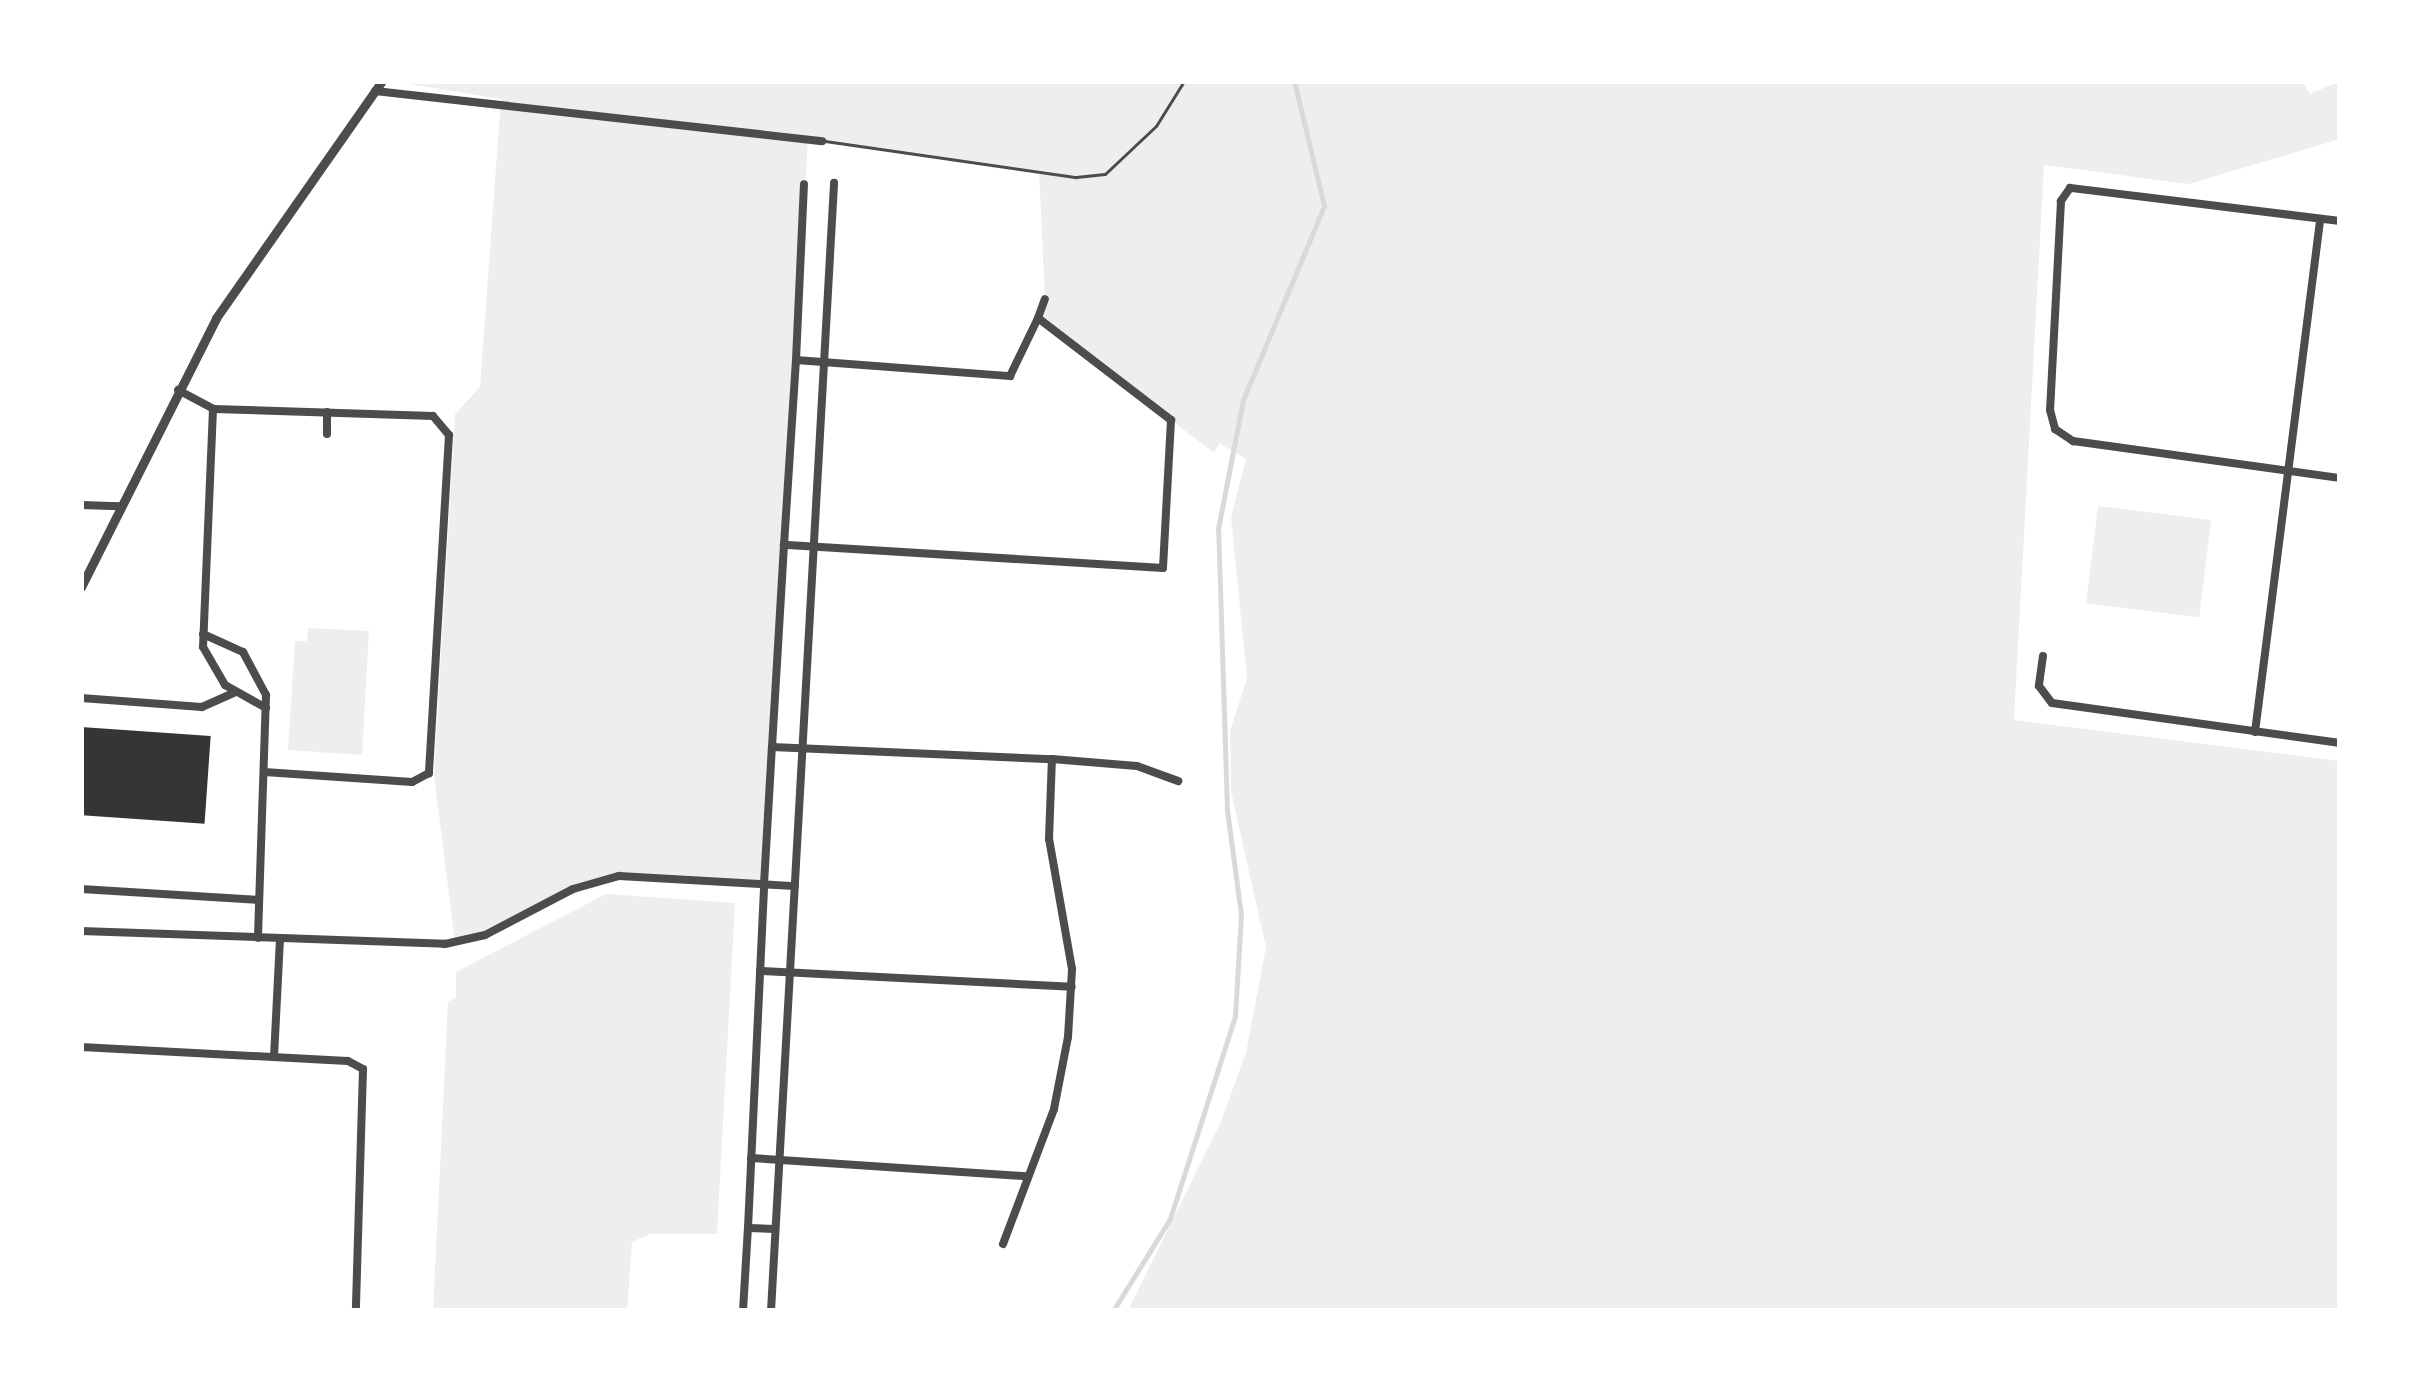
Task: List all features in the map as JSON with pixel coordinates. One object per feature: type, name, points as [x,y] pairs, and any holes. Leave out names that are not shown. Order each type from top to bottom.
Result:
[{"type":"street","points":[[81,587],[178,390],[254,258],[382,81]]},
{"type":"street","points":[[375,92],[821,141]]},
{"type":"street","points":[[771,1311],[834,183]]},
{"type":"street","points":[[743,1311],[804,184]]},
{"type":"street","points":[[2340,221],[2070,188],[2061,200],[2050,410],[2055,429],[2073,441],[2340,478]]},
{"type":"street","points":[[2255,732],[2320,221]]},
{"type":"street","points":[[796,360],[1010,376],[1045,299]]},
{"type":"street","points":[[784,545],[1163,568],[1172,420],[1037,318]]},
{"type":"street","points":[[178,390],[213,409],[433,416],[448,429],[430,769],[417,782],[263,772]]},
{"type":"street","points":[[213,409],[203,634],[211,667],[234,693],[266,707]]},
{"type":"street","points":[[327,412],[327,434]]},
{"type":"street","points":[[81,505],[119,506]]},
{"type":"street","points":[[203,634],[249,658],[266,707],[258,938]]},
{"type":"street","points":[[2043,656],[2038,686],[2052,703],[2340,743]]},
{"type":"street","points":[[81,698],[202,707],[234,693]]},
{"type":"street","points":[[772,747],[1052,759],[1144,767],[1178,781]]},
{"type":"street","points":[[1003,1244],[1059,1093],[1072,987],[1049,839],[1052,759]]},
{"type":"street","points":[[81,931],[455,943],[619,876],[795,886]]},
{"type":"street","points":[[81,890],[259,901]]},
{"type":"street","points":[[274,1057],[280,939]]},
{"type":"street","points":[[760,971],[1072,987]]},
{"type":"street","points":[[81,1047],[348,1061],[365,1073],[356,1311]]},
{"type":"street","points":[[752,1157],[1025,1177]]},
{"type":"street","points":[[748,1228],[775,1229]]},
{"type":"lane","points":[[821,141],[1076,177],[1106,174],[1156,126],[1184,81]]},
{"type":"shaded area","points":[[391,81],[2302,81],[2310,94],[2340,81],[2340,139],[2189,184],[2044,165],[2014,720],[2340,761],[2340,1311],[1128,1311],[1220,1124],[1246,1053],[1266,947],[1231,791],[1230,731],[1247,678],[1231,517],[1246,459],[1219,443],[1214,453],[1038,318],[1045,299],[1039,172],[808,140],[764,884],[619,876],[455,942],[434,776],[455,414],[480,387],[501,99]]},
{"type":"shaded area","points":[[2098,506],[2211,520],[2199,617],[2086,603]]},
{"type":"shaded area","points":[[308,628],[369,631],[362,755],[288,750],[295,641],[307,641]]},
{"type":"shaded area","points":[[606,894],[735,903],[717,1234],[650,1234],[632,1242],[627,1311],[433,1311],[448,1002],[456,997],[456,972]]},
{"type":"building","points":[[81,727],[211,736],[205,824],[81,815]]},
{"type":"waterway","points":[[1113,1311],[1170,1219],[1235,1016],[1241,915],[1227,810],[1218,529],[1243,400],[1324,206],[1294,81]]}]
